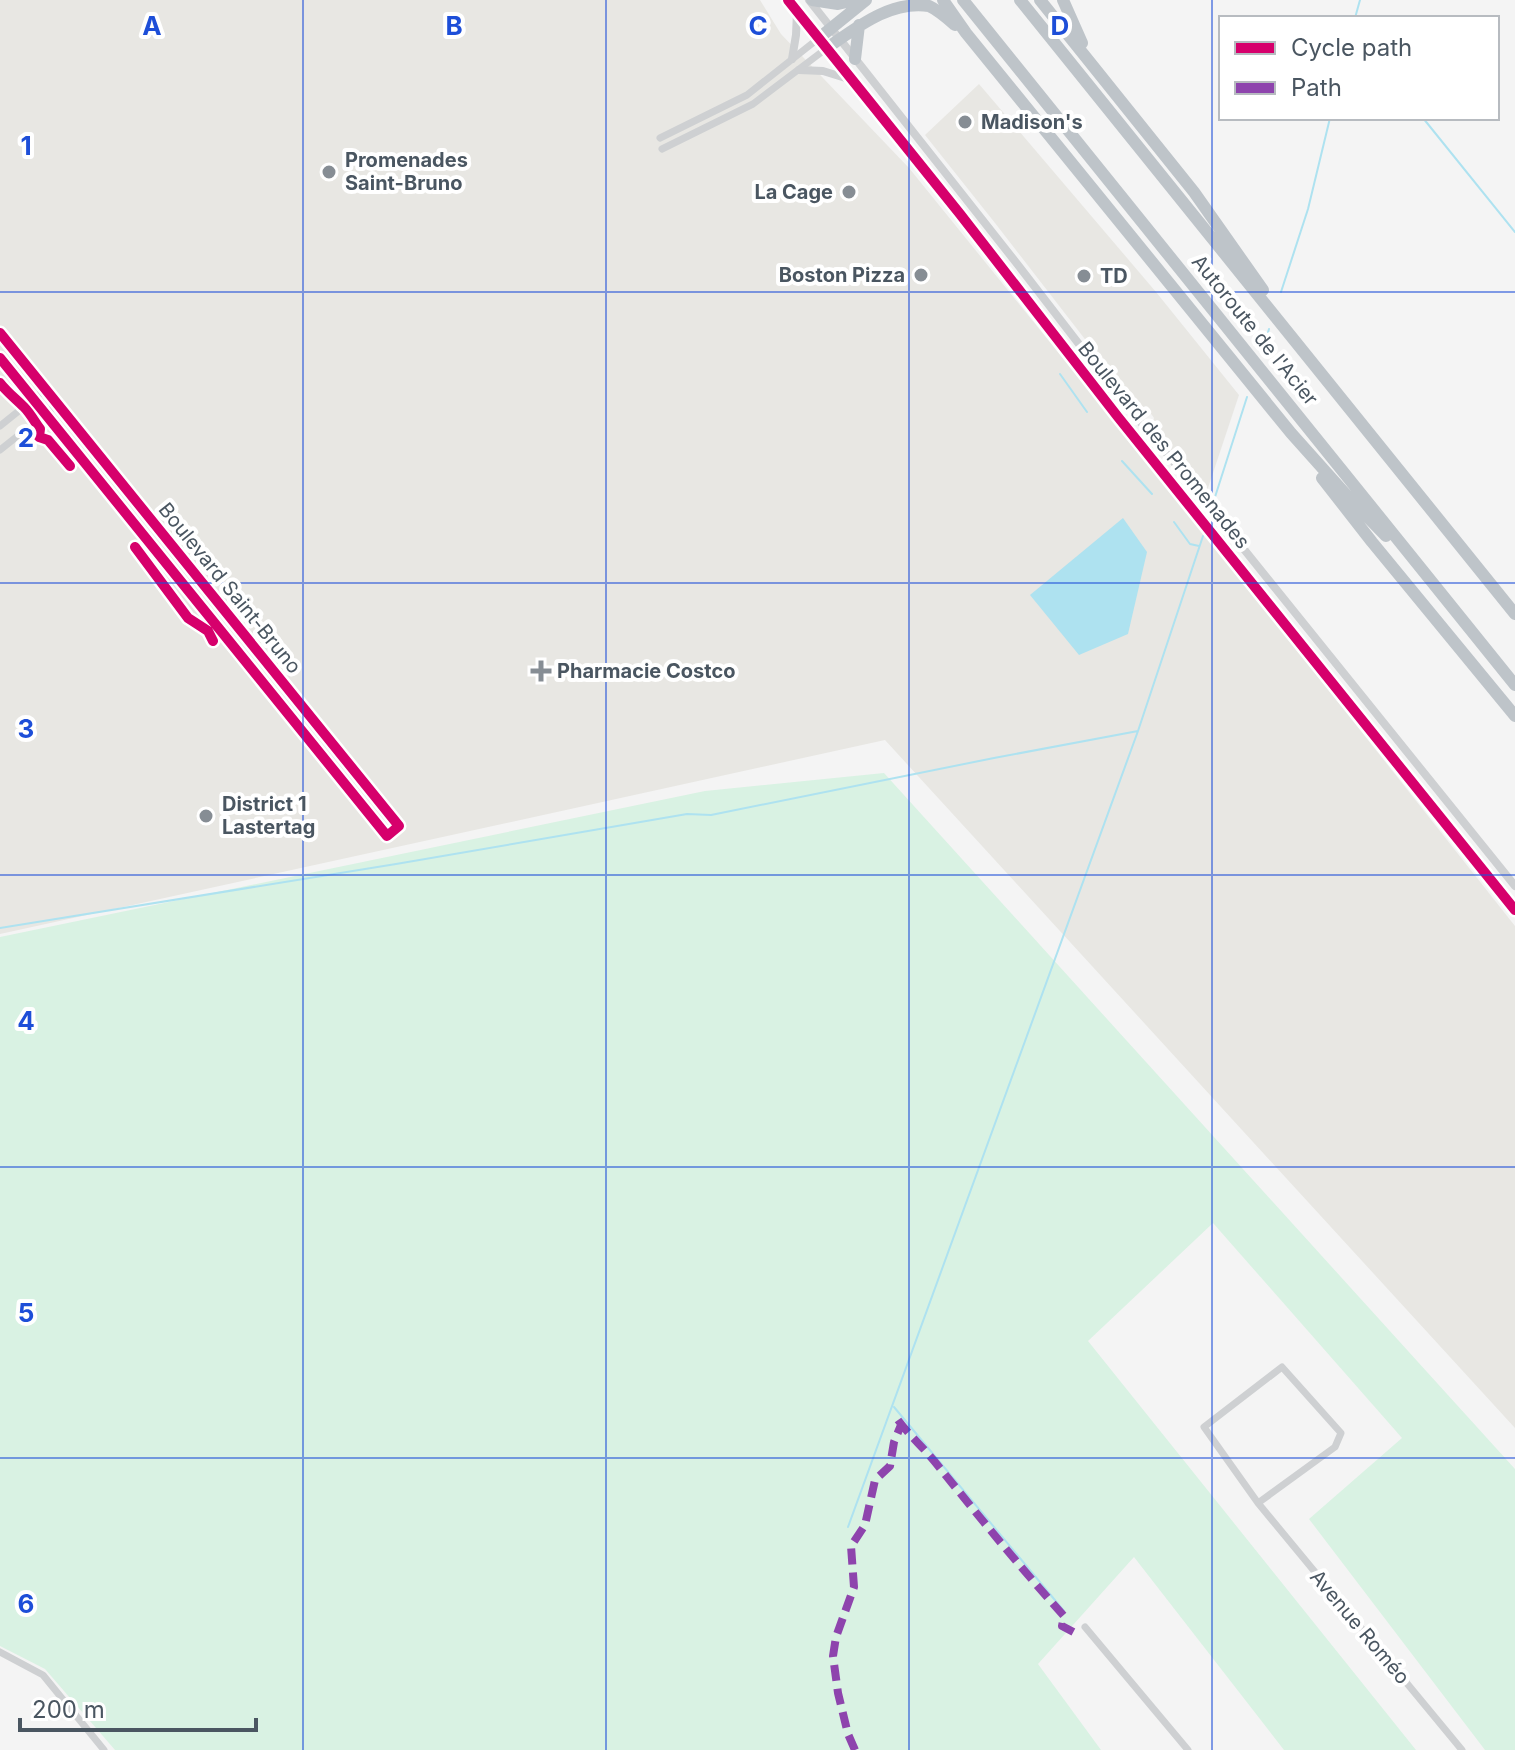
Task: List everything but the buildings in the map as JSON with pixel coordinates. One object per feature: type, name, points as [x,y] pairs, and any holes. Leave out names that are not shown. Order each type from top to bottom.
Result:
[{"type":"highway","points":[[810,0],[838,4],[855,0]]},
{"type":"highway","points":[[823,43],[831,28],[866,0]]},
{"type":"highway","points":[[943,0],[966,33],[1291,433],[1435,586]]},
{"type":"highway","name":"Autoroute de l'Acier","points":[[963,0],[1515,685]]},
{"type":"highway","name":"Autoroute de l'Acier","points":[[1020,0],[1515,614]]},
{"type":"highway","points":[[1040,0],[1210,213],[1314,365]]},
{"type":"highway","points":[[1063,0],[1092,64]]},
{"type":"highway","points":[[823,43],[839,39],[885,6],[900,2],[930,7],[966,33]]},
{"type":"highway","points":[[855,59],[859,25]]},
{"type":"highway","points":[[1291,433],[1361,529],[1515,716]]},
{"type":"street","name":"Boulevard des Promenades","points":[[788,0],[1118,417],[1515,910]]},
{"type":"street","name":"Boulevard des Promenades","points":[[810,0],[1129,409],[1515,886]]},
{"type":"street","points":[[792,59],[798,11]]},
{"type":"street","points":[[660,138],[742,98],[792,59],[823,43]]},
{"type":"street","points":[[662,149],[753,104],[799,70],[823,43]]},
{"type":"street","points":[[799,70],[823,71],[852,80]]},
{"type":"street","name":"Boulevard Saint-Bruno","points":[[0,333],[399,826],[387,836],[0,358]]},
{"type":"street","points":[[0,426],[46,389]]},
{"type":"street","points":[[0,450],[58,404]]},
{"type":"street","points":[[363,808],[376,797]]},
{"type":"street","name":"Avenue Roméo","points":[[1258,1503],[1335,1447],[1341,1433],[1282,1367],[1204,1427],[1258,1503],[1462,1750]]},
{"type":"street","points":[[1085,1627],[1188,1750]]},
{"type":"street","points":[[0,1652],[43,1675],[104,1750]]},
{"type":"shaded area","points":[[0,0],[760,0],[781,34],[909,168],[1198,525],[1515,926],[1515,1428],[885,740],[0,934]]},
{"type":"shaded area","points":[[979,84],[1239,395],[1206,494],[1156,431],[1154,418],[1147,408],[1139,409],[925,135]]},
{"type":"green space","points":[[884,773],[1515,1469],[1515,1750],[1485,1750],[1309,1519],[1402,1438],[1213,1223],[1088,1341],[1416,1750],[1284,1750],[1134,1557],[1038,1664],[1101,1750],[115,1750],[45,1669],[0,1646],[0,937],[705,791]]},
{"type":"water","points":[[1123,518],[1147,552],[1128,634],[1079,655],[1030,595]]},
{"type":"waterway","points":[[1356,16],[1360,0]]},
{"type":"waterway","points":[[1281,292],[1308,209],[1330,120]]},
{"type":"waterway","points":[[1425,120],[1515,232]]},
{"type":"waterway","points":[[1262,352],[1269,329]]},
{"type":"waterway","points":[[1060,374],[1087,412]]},
{"type":"waterway","points":[[1215,497],[1247,397]]},
{"type":"waterway","points":[[1122,461],[1152,494]]},
{"type":"waterway","points":[[1174,522],[1190,544],[1199,546]]},
{"type":"waterway","points":[[848,1527],[1138,731],[1203,536]]},
{"type":"waterway","points":[[0,928],[687,814],[711,815],[1138,731]]},
{"type":"waterway","points":[[894,1407],[1064,1611]]},
{"type":"marked path","points":[[898,1420],[1064,1616],[1062,1626],[1077,1634]]},
{"type":"marked path","points":[[855,1750],[838,1693],[833,1656],[836,1637],[854,1587],[851,1546],[865,1525],[875,1480],[890,1466],[901,1425]]},
{"type":"cycle path","points":[[788,0],[1118,417],[1515,910]]},
{"type":"cycle path","points":[[0,333],[399,826],[387,836],[0,358]]},
{"type":"cycle path","points":[[0,383],[30,415],[40,429],[39,437],[48,440],[70,466]]},
{"type":"cycle path","points":[[135,547],[188,618],[208,631],[213,641]]},
{"type":"place","name":"Madison's","points":[[965,122]]},
{"type":"place","name":"Promenades Saint-Bruno","points":[[329,172]]},
{"type":"place","name":"La Cage","points":[[849,192]]},
{"type":"place","name":"Boston Pizza","points":[[921,275]]},
{"type":"place","name":"TD","points":[[1084,276]]},
{"type":"place","name":"Pharmacie Costco","points":[[541,671]]},
{"type":"place","name":"District 1 Lastertag","points":[[206,816]]}]
